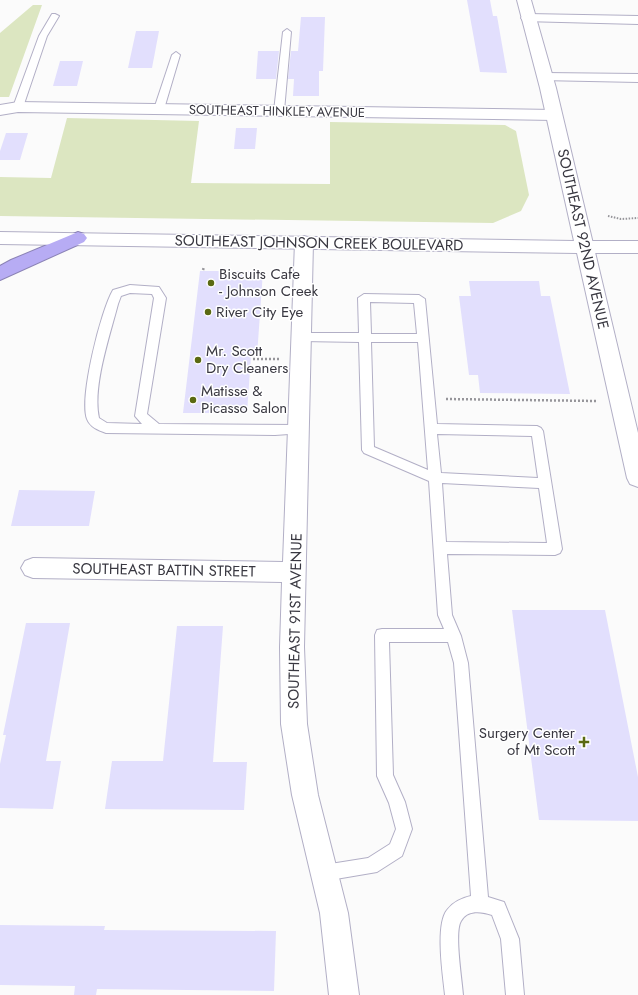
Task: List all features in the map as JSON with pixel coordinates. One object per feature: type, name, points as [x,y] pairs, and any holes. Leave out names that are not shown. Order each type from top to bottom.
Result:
[{"type":"highway","points":[[0,274],[17,264],[78,238]]},
{"type":"street","name":"SOUTHEAST 92ND AVENUE","points":[[524,0],[545,77],[638,478]]},
{"type":"street","points":[[528,18],[638,20]]},
{"type":"street","points":[[545,77],[638,78]]},
{"type":"street","name":"SOUTHEAST HINKLEY AVENUE","points":[[0,110],[18,107],[554,115]]},
{"type":"street","name":"SOUTHEAST JOHNSON CREEK BOULEVARD","points":[[0,238],[638,247]]},
{"type":"street","name":"SOUTHEAST 91ST AVENUE","points":[[304,242],[292,648],[294,724],[305,795],[334,913],[344,995]]},
{"type":"street","name":"SOUTHEAST BATTIN STREET","points":[[33,568],[295,572]]},
{"type":"lane","points":[[18,107],[43,36],[55,16]]},
{"type":"lane","points":[[279,111],[287,32]]},
{"type":"lane","points":[[159,109],[176,55]]},
{"type":"lane","points":[[157,429],[141,416],[160,298],[155,290],[149,288],[124,289],[116,293],[112,304],[92,394],[93,420],[106,428],[157,429],[299,430]]},
{"type":"lane","points":[[480,903],[461,663],[454,636],[445,615],[440,548],[434,478],[430,429],[423,338],[419,299],[364,298],[368,450],[434,478],[545,483]]},
{"type":"lane","points":[[302,337],[423,338]]},
{"type":"lane","points":[[430,429],[537,431],[555,549],[440,548]]},
{"type":"lane","points":[[324,873],[371,866],[396,850],[404,829],[397,802],[385,776],[382,635],[454,636]]},
{"type":"lane","points":[[454,995],[449,936],[453,916],[465,906],[480,903],[498,908],[510,939],[515,995]]},
{"type":"path","points":[[608,216],[621,219],[638,218]]},
{"type":"path","points":[[203,270],[204,266]]},
{"type":"path","points":[[252,359],[280,359]]},
{"type":"path","points":[[428,399],[621,401]]},
{"type":"green space","points":[[33,5],[42,5],[9,97],[0,97],[0,33]]},
{"type":"green space","points":[[67,118],[199,121],[191,183],[330,184],[330,122],[505,125],[516,131],[529,195],[521,211],[493,223],[0,216],[0,177],[51,178]]},
{"type":"building","points":[[467,0],[490,0],[493,16],[497,16],[507,73],[480,72]]},
{"type":"building","points":[[301,17],[325,17],[323,71],[319,71],[319,96],[293,96],[294,79],[288,79],[291,51],[298,51]]},
{"type":"building","points":[[136,31],[159,31],[152,68],[128,68]]},
{"type":"building","points":[[258,51],[279,51],[276,79],[256,79]]},
{"type":"building","points":[[60,61],[83,61],[77,86],[53,86]]},
{"type":"building","points":[[236,128],[257,128],[255,149],[234,149]]},
{"type":"building","points":[[6,133],[28,133],[20,160],[0,160],[0,151]]},
{"type":"building","points":[[200,271],[263,271],[257,356],[251,356],[247,413],[183,413]]},
{"type":"building","points":[[469,281],[539,281],[541,296],[550,296],[570,394],[480,393],[478,375],[469,375],[459,296],[471,296]]},
{"type":"building","points":[[19,490],[95,491],[89,526],[11,526]]},
{"type":"building","points":[[512,610],[605,610],[638,777],[638,821],[539,820]]},
{"type":"building","points":[[26,623],[70,623],[46,761],[61,761],[53,809],[0,808],[0,764],[6,735],[3,735]]},
{"type":"building","points":[[177,626],[223,626],[213,762],[247,762],[244,810],[105,809],[112,761],[163,761]]},
{"type":"building","points":[[0,925],[105,926],[104,930],[276,931],[274,991],[97,989],[96,995],[74,995],[75,986],[0,985]]},
{"type":"place","name":"Biscuits Cafe - Johnson Creek","points":[[211,283]]},
{"type":"place","name":"River City Eye","points":[[208,312]]},
{"type":"place","name":"Mr. Scott Dry Cleaners","points":[[198,360]]},
{"type":"place","name":"Matisse & Picasso Salon","points":[[193,400]]},
{"type":"place","name":"Surgery Center of Mt Scott","points":[[584,742]]}]
